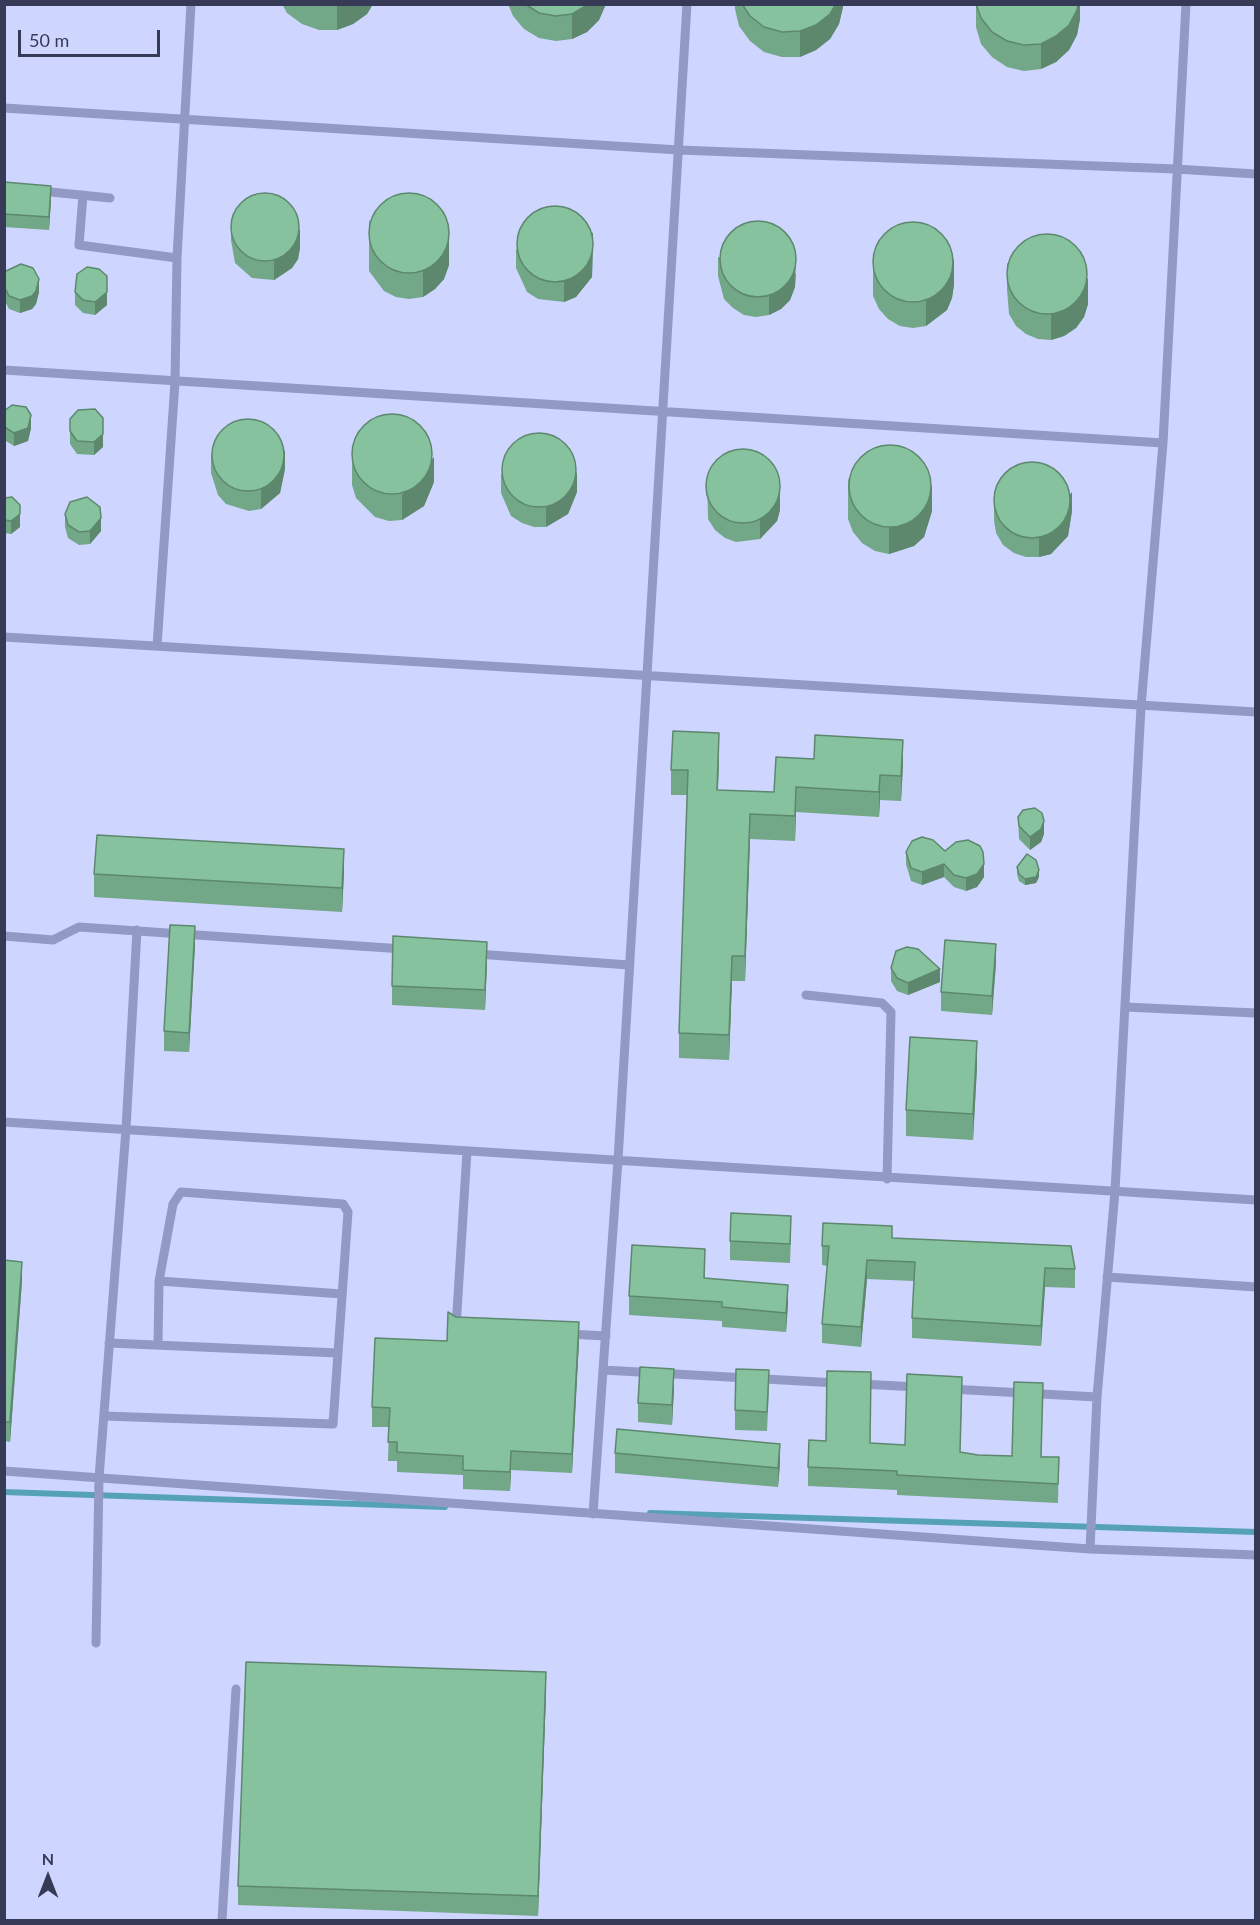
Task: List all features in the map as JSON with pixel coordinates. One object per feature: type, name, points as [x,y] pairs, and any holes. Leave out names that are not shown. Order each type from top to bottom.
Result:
[{"type":"lane","points":[[157,646],[175,382],[177,258],[191,4]]},
{"type":"lane","points":[[593,1514],[618,1160],[687,4]]},
{"type":"lane","points":[[1090,1549],[1097,1397],[1115,1191],[1141,707],[1163,443],[1185,4]]},
{"type":"lane","points":[[4,108],[679,150],[1256,174]]},
{"type":"lane","points":[[25,189],[110,198]]},
{"type":"lane","points":[[83,195],[79,245],[177,258]]},
{"type":"lane","points":[[4,370],[1163,443]]},
{"type":"lane","points":[[4,637],[1141,707],[1256,712]]},
{"type":"lane","points":[[4,936],[53,940],[79,927],[418,950]]},
{"type":"lane","points":[[96,1643],[99,1478],[126,1129],[137,930]]},
{"type":"lane","points":[[465,953],[629,965]]},
{"type":"lane","points":[[806,994],[882,1003],[891,1012],[887,1179]]},
{"type":"lane","points":[[1125,1007],[1256,1013]]},
{"type":"lane","points":[[4,1122],[887,1179],[1256,1200]]},
{"type":"lane","points":[[467,1151],[456,1329],[468,1330]]},
{"type":"lane","points":[[104,1416],[333,1424],[348,1212],[343,1204],[181,1192],[173,1204],[159,1281],[158,1345]]},
{"type":"lane","points":[[1107,1277],[1256,1287]]},
{"type":"lane","points":[[159,1281],[342,1294]]},
{"type":"lane","points":[[560,1334],[606,1336]]},
{"type":"lane","points":[[109,1343],[338,1353]]},
{"type":"lane","points":[[603,1370],[933,1388]]},
{"type":"lane","points":[[944,1389],[1097,1397]]},
{"type":"lane","points":[[4,1471],[1090,1549],[1256,1555]]},
{"type":"lane","points":[[222,1920],[236,1689]]},
{"type":"building","points":[[525,4],[589,4],[572,14],[556,16],[539,13]]},
{"type":"building","points":[[742,4],[836,4],[830,14],[816,25],[800,31],[782,32],[764,27],[750,16]]},
{"type":"building","points":[[976,4],[1078,4],[1069,25],[1056,36],[1041,44],[1024,45],[1007,41],[992,32],[981,18]]},
{"type":"building","points":[[4,182],[51,186],[49,217],[4,214]]},
{"type":"building","points":[[265,193],[278,196],[289,203],[296,214],[299,227],[296,240],[289,251],[278,258],[265,261],[252,258],[241,251],[234,240],[231,227],[234,214],[241,203],[252,196]]},
{"type":"building","points":[[401,193],[417,193],[431,200],[442,211],[449,225],[446,248],[431,266],[417,273],[401,273],[387,266],[376,255],[369,241],[369,225],[376,211],[387,200]]},
{"type":"building","points":[[548,206],[562,206],[576,212],[587,223],[593,237],[590,259],[582,271],[562,282],[548,282],[534,276],[523,265],[517,251],[517,237],[523,223],[534,212]]},
{"type":"building","points":[[758,221],[773,224],[785,232],[793,244],[796,259],[793,274],[785,286],[773,294],[758,297],[743,294],[731,286],[723,274],[720,259],[723,244],[731,232],[743,224]]},
{"type":"building","points":[[913,222],[928,225],[941,234],[950,247],[953,262],[950,277],[941,290],[928,299],[913,302],[898,299],[885,290],[876,277],[873,262],[876,247],[885,234],[898,225]]},
{"type":"building","points":[[1039,234],[1055,234],[1076,245],[1087,266],[1087,282],[1076,303],[1055,314],[1039,314],[1025,308],[1013,296],[1007,282],[1007,266],[1013,252],[1025,240]]},
{"type":"building","points":[[21,264],[33,268],[39,279],[32,296],[20,300],[9,296],[4,286],[4,275],[6,271]]},
{"type":"building","points":[[87,267],[99,269],[107,276],[107,292],[95,302],[83,300],[75,292],[77,274]]},
{"type":"building","points":[[12,405],[26,407],[31,415],[28,428],[14,433],[4,424],[4,411]]},
{"type":"building","points":[[95,409],[103,418],[103,434],[94,442],[77,441],[70,431],[70,419],[78,410]]},
{"type":"building","points":[[392,414],[407,417],[420,426],[429,439],[432,454],[429,469],[420,482],[407,491],[392,494],[377,491],[364,482],[355,469],[352,454],[355,439],[364,426],[377,417]]},
{"type":"building","points":[[248,419],[268,425],[278,435],[284,455],[278,475],[268,485],[248,491],[228,485],[218,475],[212,455],[218,435],[228,425]]},
{"type":"building","points":[[532,433],[546,433],[560,439],[570,449],[576,463],[576,477],[570,491],[560,501],[546,507],[532,507],[518,501],[508,491],[502,477],[502,463],[508,449],[518,439]]},
{"type":"building","points":[[882,445],[898,445],[913,452],[924,463],[931,478],[928,502],[919,515],[898,527],[882,527],[867,520],[856,509],[849,494],[849,478],[856,463],[867,452]]},
{"type":"building","points":[[743,449],[757,452],[769,460],[777,472],[780,486],[777,500],[769,512],[757,520],[743,523],[729,520],[717,512],[709,500],[706,486],[709,472],[717,460],[729,452]]},
{"type":"building","points":[[1025,462],[1039,462],[1053,468],[1064,479],[1070,493],[1067,515],[1059,527],[1039,538],[1025,538],[1011,532],[1000,521],[994,507],[994,493],[1000,479],[1011,468]]},
{"type":"building","points":[[12,497],[20,505],[20,514],[11,521],[4,520],[4,498]]},
{"type":"building","points":[[87,497],[100,507],[101,518],[90,531],[79,532],[68,525],[65,514],[70,502]]},
{"type":"building","points":[[673,731],[719,733],[717,790],[774,792],[776,757],[814,759],[815,735],[903,740],[901,776],[880,775],[879,792],[796,787],[795,816],[750,814],[745,956],[732,956],[729,1035],[679,1033],[688,770],[671,770]]},
{"type":"building","points":[[1035,808],[1042,813],[1044,821],[1041,829],[1030,837],[1019,826],[1018,817],[1023,810]]},
{"type":"building","points":[[97,835],[344,849],[342,888],[94,874]]},
{"type":"building","points":[[922,837],[933,840],[945,851],[956,842],[968,840],[980,846],[984,864],[977,874],[966,878],[954,875],[944,864],[922,872],[911,868],[906,852],[912,841]]},
{"type":"building","points":[[1027,854],[1036,860],[1039,870],[1036,877],[1025,879],[1019,874],[1017,867]]},
{"type":"building","points":[[170,925],[195,926],[189,1033],[164,1031]]},
{"type":"building","points":[[393,936],[487,942],[485,990],[392,986]]},
{"type":"building","points":[[945,940],[996,944],[992,996],[941,992]]},
{"type":"building","points":[[907,947],[918,949],[940,969],[908,983],[897,978],[891,968],[896,951]]},
{"type":"building","points":[[910,1037],[977,1041],[973,1114],[906,1110]]},
{"type":"building","points":[[731,1213],[791,1216],[790,1244],[730,1241]]},
{"type":"building","points":[[823,1223],[892,1226],[892,1238],[1071,1246],[1075,1269],[1045,1268],[1041,1326],[912,1318],[915,1262],[867,1260],[861,1327],[822,1324],[829,1246],[822,1246]]},
{"type":"building","points":[[632,1245],[705,1249],[704,1278],[788,1285],[786,1313],[722,1307],[722,1302],[629,1296]]},
{"type":"building","points":[[4,1260],[22,1262],[10,1422],[4,1422]]},
{"type":"building","points":[[448,1312],[456,1317],[579,1322],[572,1454],[511,1451],[510,1472],[463,1470],[463,1456],[397,1452],[397,1442],[388,1442],[390,1408],[372,1407],[375,1338],[447,1341]]},
{"type":"building","points":[[640,1367],[674,1369],[672,1405],[638,1403]]},
{"type":"building","points":[[736,1369],[769,1370],[767,1412],[735,1410]]},
{"type":"building","points":[[827,1371],[871,1372],[870,1443],[905,1445],[907,1374],[962,1377],[960,1452],[978,1455],[1012,1456],[1014,1382],[1043,1383],[1041,1457],[1059,1457],[1058,1484],[897,1475],[897,1471],[808,1467],[809,1440],[826,1441]]},
{"type":"building","points":[[617,1429],[780,1444],[778,1468],[615,1453]]},
{"type":"building","points":[[246,1662],[546,1672],[538,1896],[238,1886]]},
{"type":"waterway","points":[[4,1492],[445,1507]]},
{"type":"waterway","points":[[650,1513],[1256,1532]]}]
